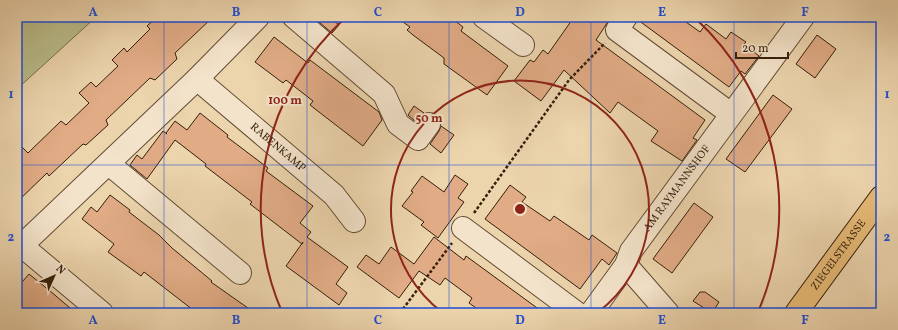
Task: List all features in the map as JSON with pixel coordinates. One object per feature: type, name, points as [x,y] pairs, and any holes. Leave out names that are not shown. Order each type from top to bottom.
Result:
[{"type":"main road","name":"ZIEGELSTRASSE","points":[[796,313],[881,197]]},
{"type":"street","points":[[102,313],[19,248],[110,164],[258,17]]},
{"type":"street","points":[[294,17],[384,94],[398,124],[418,139],[429,124]]},
{"type":"street","points":[[484,17],[523,45]]},
{"type":"street","name":"AM RAYMANNSHOF","points":[[591,313],[626,266],[631,251],[803,17]]},
{"type":"street","points":[[622,23],[732,114]]},
{"type":"street","name":"RABENKAMP","points":[[197,79],[334,195],[354,221]]},
{"type":"street","points":[[110,164],[240,273]]},
{"type":"street","points":[[463,228],[577,313]]},
{"type":"street","points":[[626,266],[668,313]]},
{"type":"path","points":[[400,313],[569,80],[622,23]]},
{"type":"green space","points":[[17,17],[96,17],[17,89]]},
{"type":"building","points":[[157,17],[213,17],[175,53],[177,59],[155,80],[150,78],[106,120],[108,125],[86,145],[83,144],[49,176],[47,173],[17,202],[17,142],[28,153],[61,121],[66,125],[89,103],[79,93],[91,82],[96,87],[118,66],[112,60],[124,48],[127,52],[150,29],[147,26]]},
{"type":"building","points":[[313,17],[329,17],[339,25],[332,33]]},
{"type":"building","points":[[396,17],[450,17],[463,27],[461,31],[508,66],[487,95],[444,64],[444,58],[407,30],[410,27]]},
{"type":"building","points":[[574,17],[611,17],[596,40],[705,120],[693,138],[697,140],[682,161],[651,141],[658,131],[618,102],[610,113],[564,70],[541,101],[514,81],[530,60],[534,62],[543,50],[548,54]]},
{"type":"building","points":[[638,17],[679,17],[700,32],[706,24],[726,39],[731,32],[746,42],[744,44],[759,56],[745,74],[741,71],[729,87],[638,20]]},
{"type":"building","points":[[817,35],[836,49],[815,78],[796,64]]},
{"type":"building","points":[[274,37],[308,63],[310,60],[379,112],[382,120],[363,146],[310,105],[313,101],[286,80],[283,83],[255,62]]},
{"type":"building","points":[[773,95],[792,109],[745,172],[726,159]]},
{"type":"building","points":[[414,106],[424,113],[415,121],[408,115]]},
{"type":"building","points":[[200,113],[228,135],[227,137],[268,168],[266,171],[313,206],[300,223],[311,232],[307,237],[348,267],[336,284],[347,293],[339,305],[286,266],[302,244],[250,204],[252,202],[205,166],[206,164],[175,140],[147,179],[130,165],[137,155],[142,159],[163,131],[167,134],[166,133],[175,121],[187,130]]},
{"type":"building","points":[[441,126],[454,135],[441,153],[430,144]]},
{"type":"building","points":[[455,175],[468,184],[458,198],[464,202],[438,238],[421,225],[424,222],[402,206],[413,192],[411,191],[422,176],[444,192]]},
{"type":"building","points":[[510,185],[526,197],[522,202],[550,221],[554,216],[589,240],[592,235],[617,253],[609,265],[602,259],[580,289],[485,219]]},
{"type":"building","points":[[110,195],[130,210],[129,212],[159,235],[172,248],[212,281],[211,282],[255,313],[197,313],[144,272],[141,276],[108,252],[114,244],[82,219],[91,207],[97,212]]},
{"type":"building","points":[[694,203],[713,217],[672,273],[653,259]]},
{"type":"building","points":[[434,237],[464,260],[466,256],[544,313],[483,313],[469,303],[472,298],[445,278],[440,285],[419,271],[399,298],[357,267],[366,255],[379,264],[391,247],[414,264]]},
{"type":"building","points":[[29,274],[76,313],[17,313],[17,288]]},
{"type":"building","points":[[700,292],[705,292],[719,302],[712,313],[693,301]]}]
